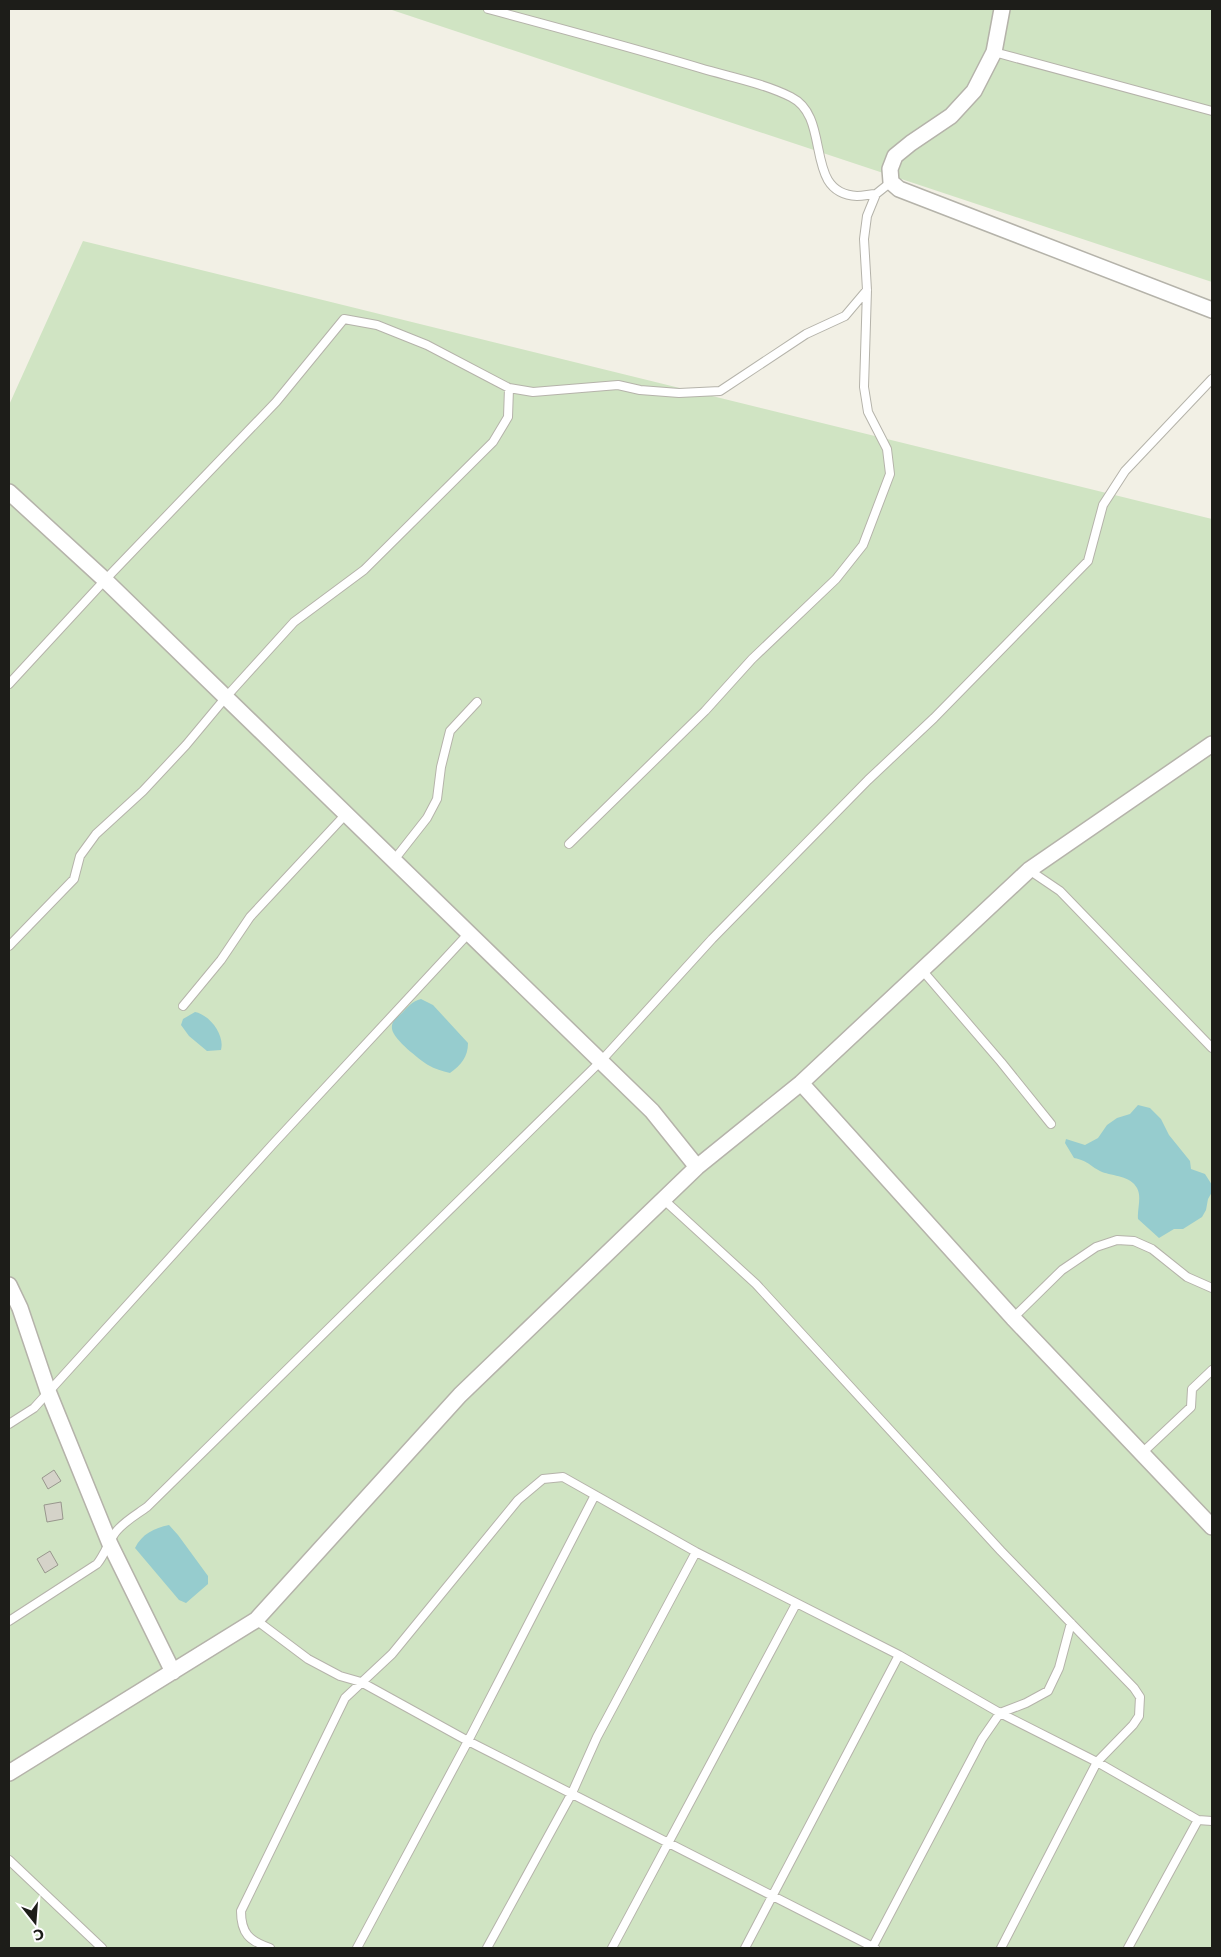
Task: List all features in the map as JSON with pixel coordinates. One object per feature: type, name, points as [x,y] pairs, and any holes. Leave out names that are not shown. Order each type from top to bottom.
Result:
[{"type":"street","points":[[1002,9],[994,52],[974,92],[950,116],[911,142],[895,156],[890,169],[891,182],[899,189],[1212,310]]},
{"type":"street","points":[[9,492],[105,580],[652,1111],[697,1167]]},
{"type":"street","points":[[9,1772],[256,1620],[460,1395],[697,1167],[801,1083],[1029,870],[1212,744]]},
{"type":"street","points":[[801,1083],[1013,1318],[1212,1527]]},
{"type":"street","points":[[9,1285],[20,1308],[48,1391],[110,1544],[173,1672]]},
{"type":"lane","points":[[488,9],[650,53],[792,97],[805,106],[812,120],[821,163],[828,181],[841,192],[857,196],[876,194]]},
{"type":"lane","points":[[994,52],[1212,111]]},
{"type":"lane","points":[[570,844],[706,711],[752,659],[836,579],[863,545],[890,474],[887,449],[868,412],[864,387],[867,290],[864,239],[868,216],[876,194],[891,182]]},
{"type":"lane","points":[[9,684],[105,580],[276,402],[344,319],[377,326],[427,344],[509,388],[533,392],[618,385],[640,390],[679,393],[720,391],[806,334],[845,316],[867,290]]},
{"type":"lane","points":[[9,1621],[97,1564],[104,1555],[115,1533],[124,1523],[154,1500],[601,1061],[712,939],[868,780],[940,712],[1088,560],[1103,505],[1125,471],[1212,379]]},
{"type":"lane","points":[[9,946],[74,879],[80,856],[96,834],[155,778],[186,745],[226,697],[294,622],[364,570],[493,442],[508,416],[509,388]]},
{"type":"lane","points":[[394,860],[427,818],[437,799],[441,767],[450,731],[477,702]]},
{"type":"lane","points":[[183,1006],[221,960],[250,917],[346,814]]},
{"type":"lane","points":[[1029,870],[1060,890],[1212,1048]]},
{"type":"lane","points":[[9,1424],[34,1408],[279,1137],[469,933]]},
{"type":"lane","points":[[922,970],[1051,1124]]},
{"type":"lane","points":[[664,1200],[756,1284],[1001,1551],[1134,1688],[1140,1697],[1139,1716],[1133,1725],[1097,1762],[1001,1948]]},
{"type":"lane","points":[[1013,1318],[1062,1270],[1096,1247],[1118,1240],[1134,1241],[1152,1249],[1186,1277],[1212,1288]]},
{"type":"lane","points":[[1142,1453],[1191,1407],[1192,1389],[1212,1370]]},
{"type":"lane","points":[[270,1948],[258,1944],[247,1935],[241,1924],[241,1911],[346,1698],[392,1654],[518,1500],[543,1479],[563,1478],[696,1552],[899,1655],[1000,1713],[1097,1762],[1198,1820],[1212,1821]]},
{"type":"lane","points":[[357,1948],[468,1741],[595,1495]]},
{"type":"lane","points":[[487,1948],[572,1793],[597,1737],[696,1552]]},
{"type":"lane","points":[[612,1948],[796,1604]]},
{"type":"lane","points":[[256,1620],[308,1659],[340,1676],[361,1682],[468,1741],[873,1948],[982,1739],[1000,1713],[1026,1703],[1048,1691],[1059,1668],[1071,1623]]},
{"type":"lane","points":[[745,1948],[899,1655]]},
{"type":"lane","points":[[1128,1948],[1198,1820]]},
{"type":"lane","points":[[9,1860],[102,1948]]},
{"type":"green space","points":[[389,9],[1212,9],[1212,282]]},
{"type":"green space","points":[[83,241],[1212,519],[1212,1948],[9,1948],[9,405]]},
{"type":"water","points":[[421,999],[433,1005],[468,1043],[467,1052],[463,1060],[450,1073],[428,1065],[402,1044],[392,1029],[393,1021],[413,1003]]},
{"type":"water","points":[[195,1012],[206,1017],[215,1026],[221,1038],[221,1050],[207,1051],[189,1036],[181,1025],[183,1019]]},
{"type":"water","points":[[1138,1105],[1150,1108],[1161,1119],[1169,1135],[1190,1161],[1191,1169],[1205,1174],[1212,1185],[1212,1192],[1202,1217],[1183,1229],[1174,1229],[1159,1238],[1138,1219],[1139,1195],[1134,1184],[1126,1179],[1102,1172],[1087,1162],[1074,1158],[1065,1143],[1066,1139],[1085,1145],[1098,1138],[1107,1125],[1117,1118],[1130,1114]]},
{"type":"water","points":[[169,1525],[208,1576],[208,1584],[186,1603],[179,1600],[135,1548],[149,1532]]},
{"type":"building","points":[[54,1470],[61,1481],[48,1489],[42,1478]]},
{"type":"building","points":[[61,1502],[63,1519],[47,1522],[44,1505]]},
{"type":"building","points":[[50,1551],[58,1565],[45,1573],[37,1559]]}]
